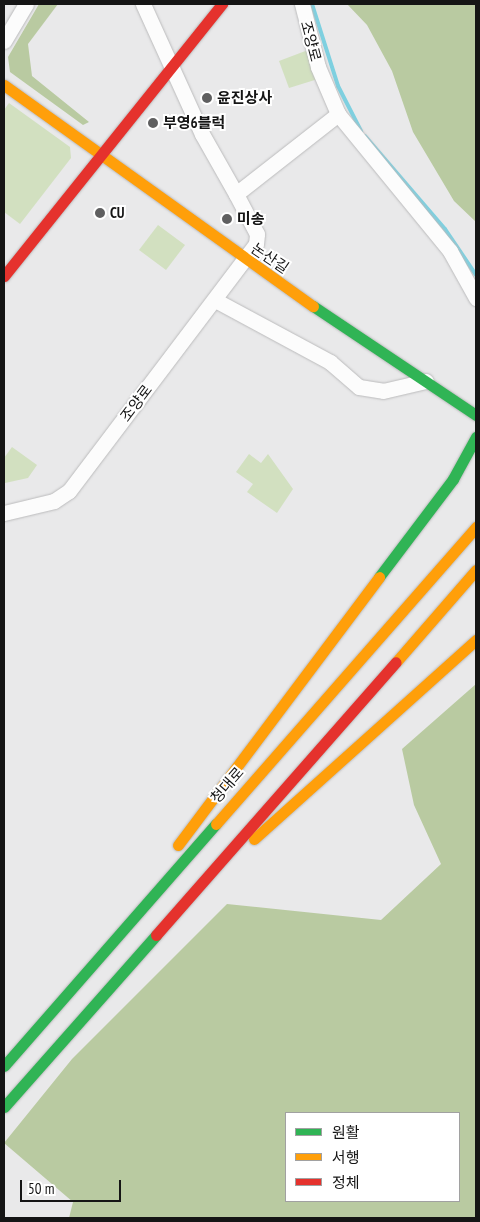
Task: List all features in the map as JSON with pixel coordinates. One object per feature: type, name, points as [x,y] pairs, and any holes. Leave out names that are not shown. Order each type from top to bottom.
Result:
[{"type":"street","points":[[4,40],[26,4]]},
{"type":"street","points":[[143,4],[210,150],[236,194],[338,114]]},
{"type":"street","points":[[4,276],[222,4]]},
{"type":"street","name":"조양로","points":[[302,4],[318,67],[338,114],[450,250],[476,298]]},
{"type":"street","name":"논산길","points":[[4,85],[101,153],[246,260],[476,415]]},
{"type":"street","name":"조양로","points":[[4,513],[64,496],[246,260],[258,234],[236,194]]},
{"type":"street","points":[[215,300],[330,362],[359,387],[382,391],[426,381]]},
{"type":"street","points":[[89,964],[453,479],[476,437]]},
{"type":"street","name":"청대로","points":[[4,1066],[89,964],[476,527]]},
{"type":"street","points":[[4,1107],[476,570]]},
{"type":"street","points":[[114,981],[287,806],[476,640]]},
{"type":"green space","points":[[39,4],[58,4],[28,44],[32,76],[89,122],[83,125],[10,72],[8,57]]},
{"type":"green space","points":[[347,4],[476,4],[476,222],[454,201],[413,132],[392,71],[367,25]]},
{"type":"green space","points":[[308,50],[318,79],[289,88],[279,61]]},
{"type":"green space","points":[[9,103],[70,147],[71,158],[20,224],[4,212],[4,110]]},
{"type":"green space","points":[[158,225],[185,245],[166,270],[139,250]]},
{"type":"green space","points":[[12,447],[37,465],[28,478],[5,483],[4,458]]},
{"type":"green space","points":[[249,454],[261,463],[268,454],[293,489],[277,513],[247,492],[253,484],[236,472]]},
{"type":"green space","points":[[476,684],[476,1218],[69,1218],[73,1202],[4,1143],[72,1059],[227,904],[381,920],[441,864],[414,805],[402,749]]},
{"type":"waterway","points":[[312,4],[338,86],[361,131]]},
{"type":"waterway","points":[[365,136],[445,229],[476,275]]},
{"type":"traffic: fast","points":[[313,306],[476,415]]},
{"type":"traffic: fast","points":[[379,577],[453,479],[476,437]]},
{"type":"traffic: fast","points":[[4,1066],[216,824]]},
{"type":"traffic: fast","points":[[4,1107],[156,935]]},
{"type":"traffic: slow","points":[[4,85],[313,306]]},
{"type":"traffic: slow","points":[[216,824],[476,527]]},
{"type":"traffic: slow","points":[[396,662],[476,570]]},
{"type":"traffic: slow","points":[[178,845],[379,577]]},
{"type":"traffic: slow","points":[[254,839],[476,640]]},
{"type":"traffic: jam","points":[[4,276],[222,4]]},
{"type":"traffic: jam","points":[[156,935],[396,662]]},
{"type":"place","name":"윤진상사","points":[[207,98]]},
{"type":"place","name":"부영6블럭","points":[[153,123]]},
{"type":"place","name":"CU","points":[[100,213]]},
{"type":"place","name":"미송","points":[[227,219]]}]
